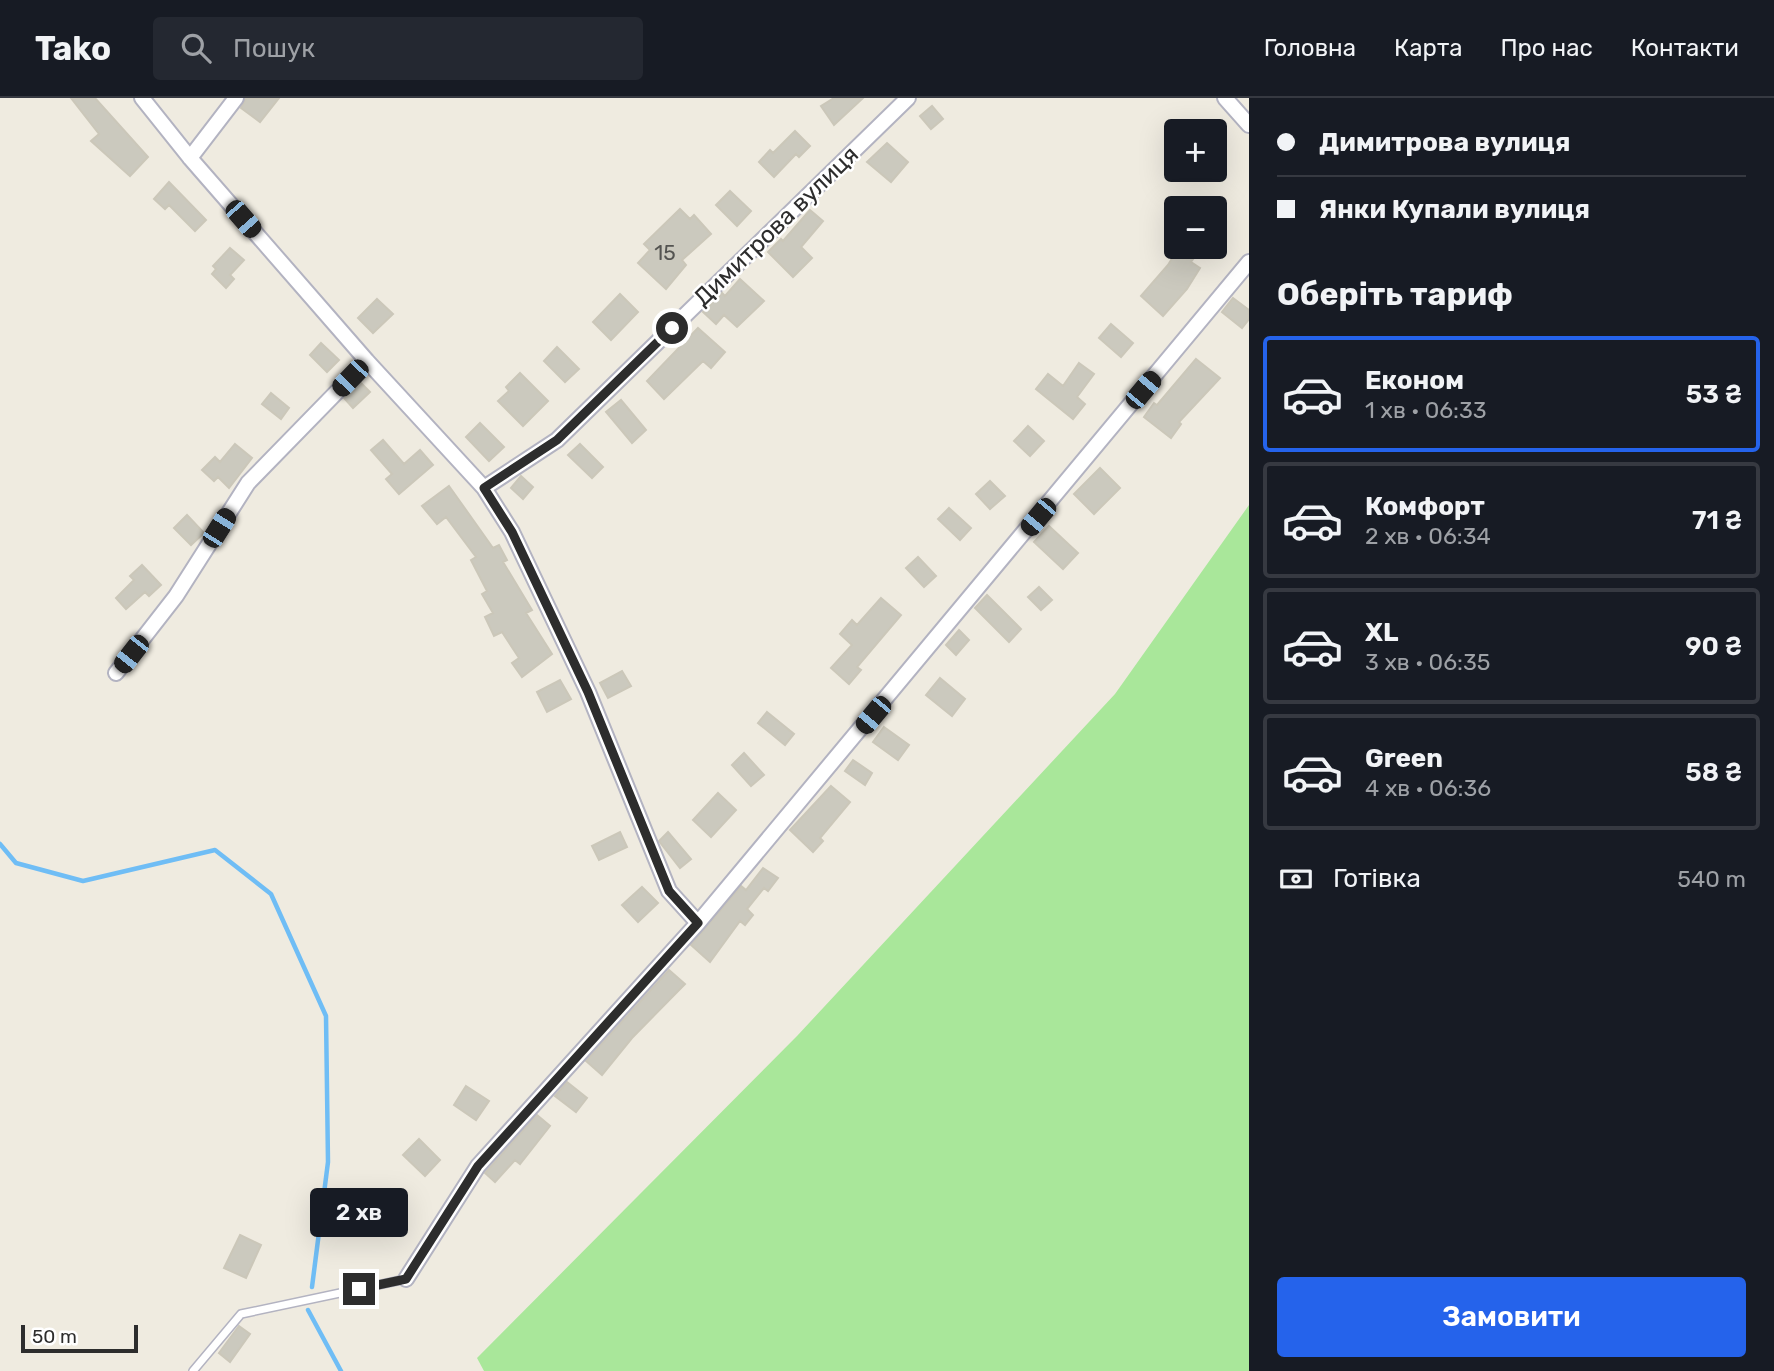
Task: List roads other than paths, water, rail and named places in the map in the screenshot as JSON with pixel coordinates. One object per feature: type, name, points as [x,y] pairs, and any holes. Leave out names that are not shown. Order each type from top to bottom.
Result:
[{"type":"street","points":[[142,98],[190,158],[367,361],[484,488],[512,532],[588,692],[669,891],[698,923]]},
{"type":"street","points":[[190,158],[236,98]]},
{"type":"street","name":"Димитрова вулиця","points":[[484,488],[557,440],[908,98]]},
{"type":"street","points":[[1225,98],[1249,125]]},
{"type":"street","points":[[406,1279],[478,1166],[698,923],[1249,262]]},
{"type":"street","points":[[116,673],[176,596],[248,483],[367,361]]},
{"type":"lane","points":[[193,1371],[241,1314],[406,1279]]},
{"type":"waterway","points":[[0,844],[16,863],[83,881],[215,850],[271,894],[326,1016],[328,1162],[312,1287]]},
{"type":"waterway","points":[[308,1310],[341,1371]]}]
